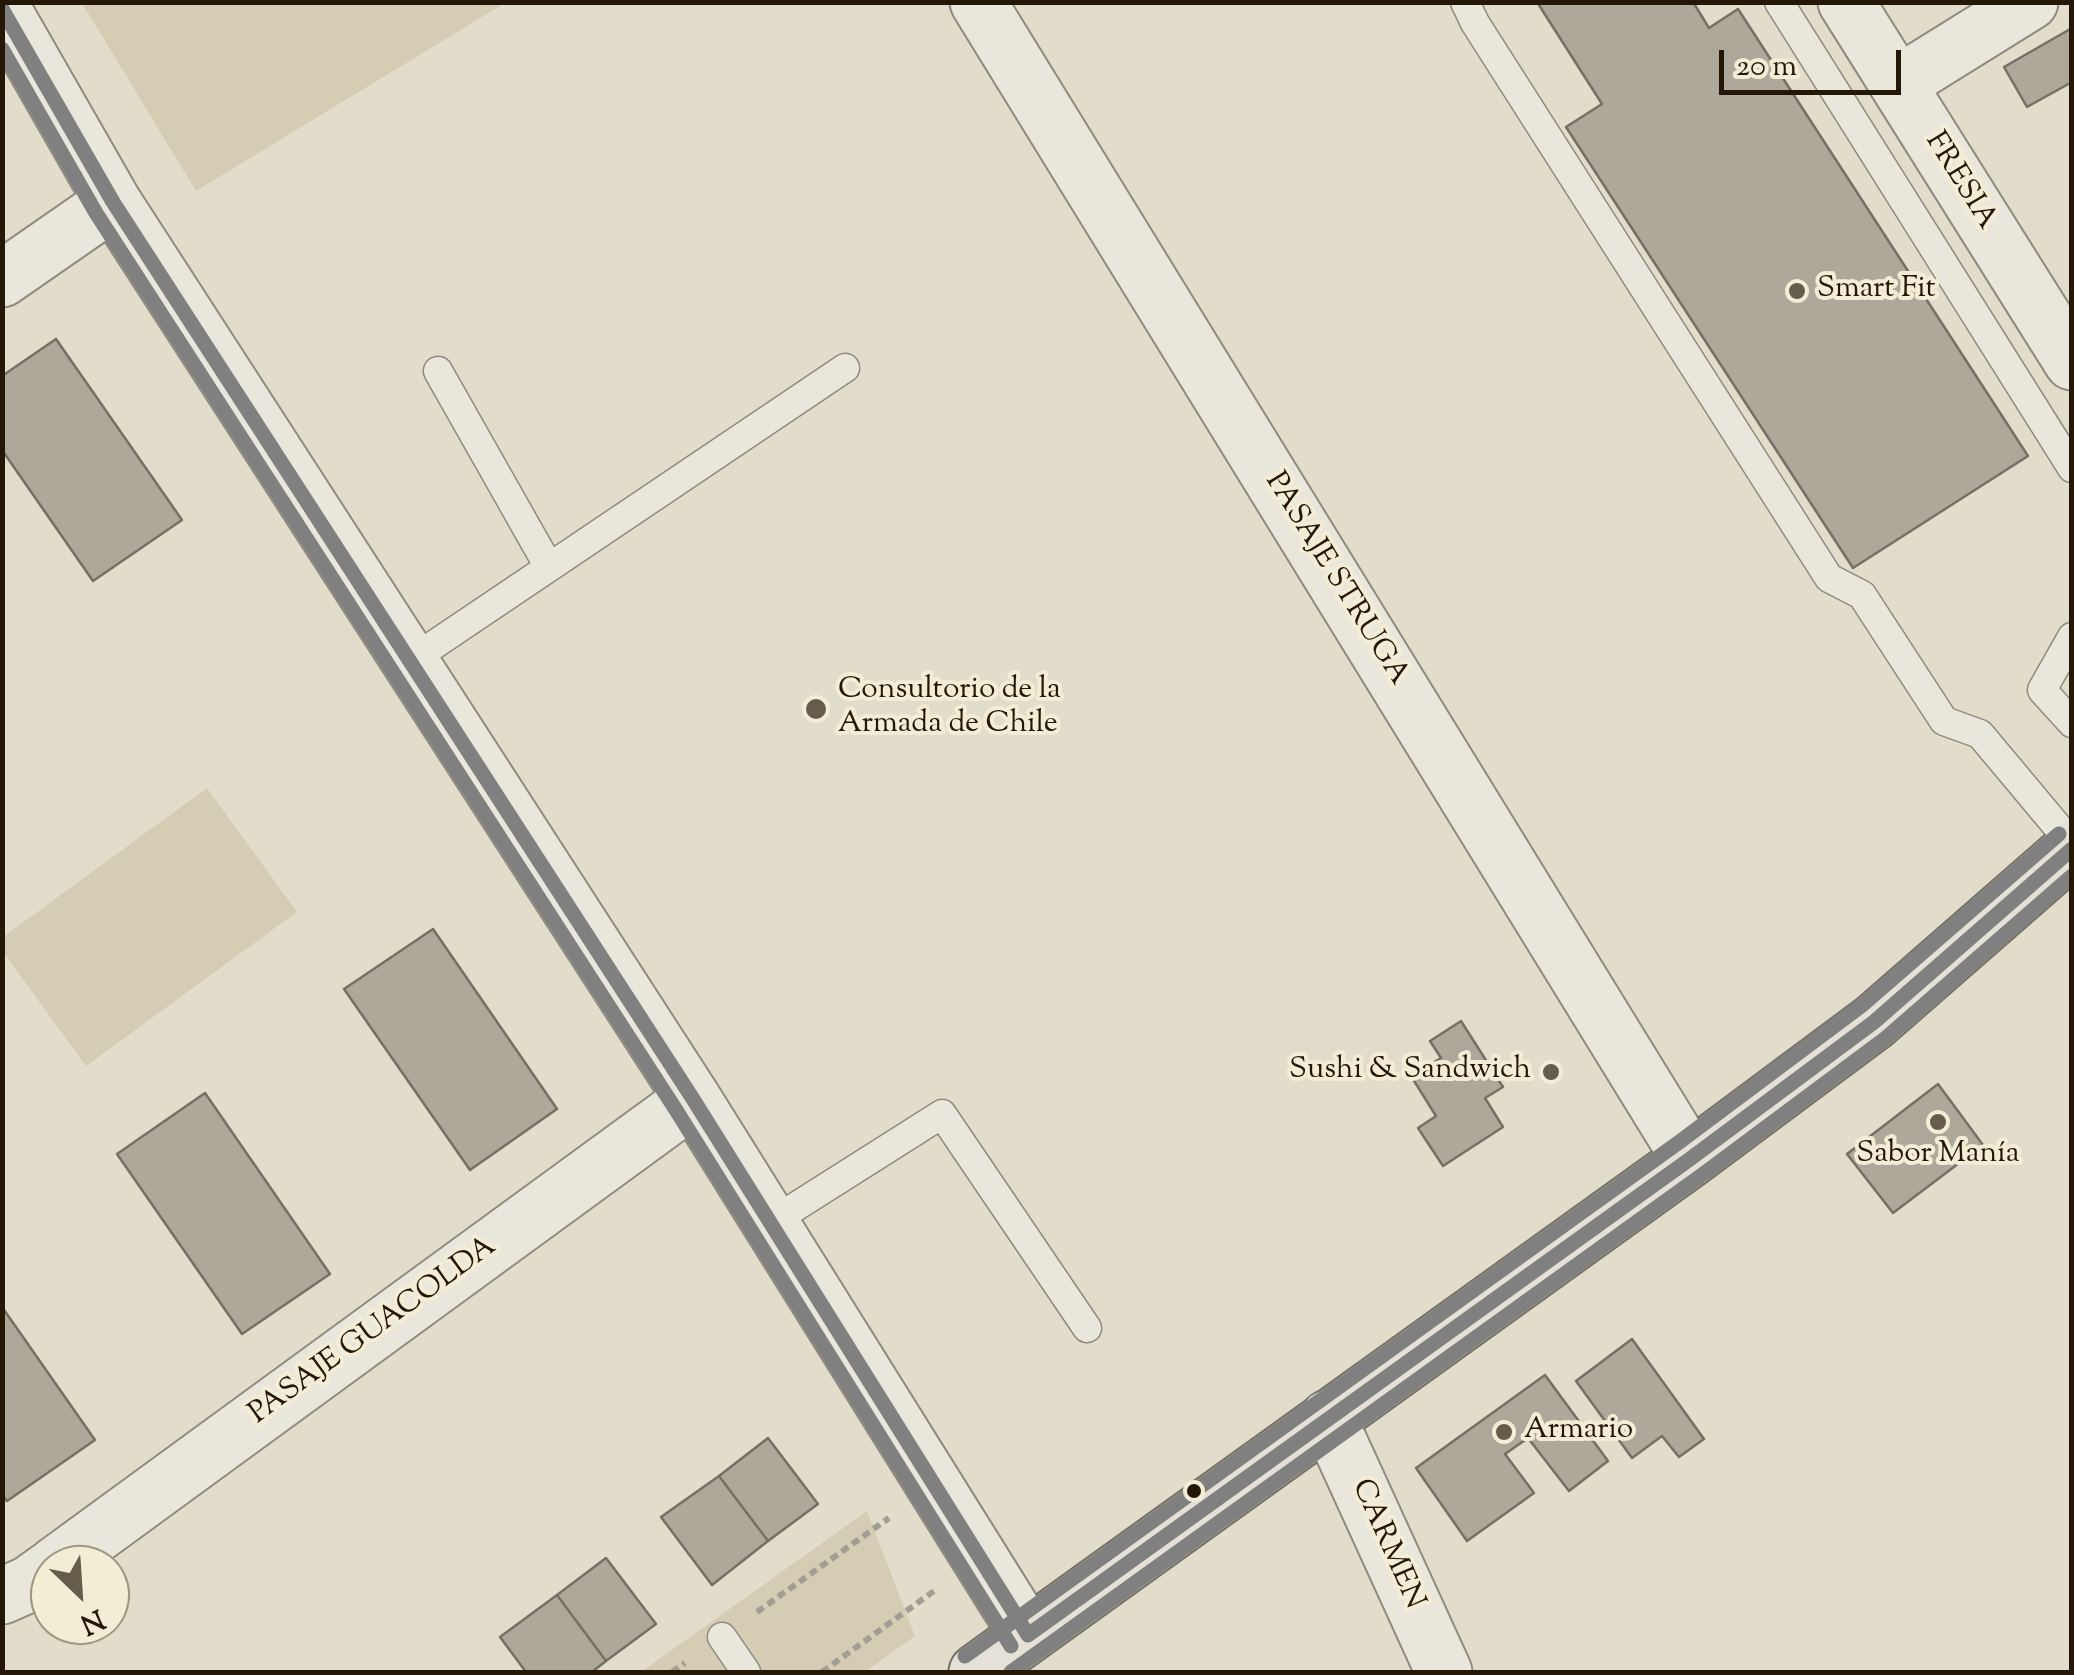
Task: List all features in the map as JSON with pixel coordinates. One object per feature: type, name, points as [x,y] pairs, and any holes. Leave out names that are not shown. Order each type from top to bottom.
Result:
[{"type":"main road","points":[[976,1672],[1690,1159],[1874,1022],[2072,846]]},
{"type":"street","name":"PASAJE STRUGA","points":[[978,2],[1690,1159]]},
{"type":"street","name":"FRESIA","points":[[1846,2],[2072,362]]},
{"type":"street","points":[[1898,84],[2030,2]]},
{"type":"street","points":[[2,8],[113,202],[693,1099],[1028,1636]]},
{"type":"street","points":[[2,279],[113,202]]},
{"type":"street","name":"PASAJE GUACOLDA","points":[[83,1545],[693,1099]]},
{"type":"street","name":"CARMEN","points":[[1328,1418],[1444,1672]]},
{"type":"street","name":"PASAJE GUACOLDA","points":[[2,1596],[30,1583]]},
{"type":"lane","points":[[1465,2],[1829,578],[1862,595],[1944,721],[1980,734],[2072,846]]},
{"type":"lane","points":[[1778,2],[2072,468]]},
{"type":"lane","points":[[410,661],[844,368]]},
{"type":"lane","points":[[438,371],[548,567]]},
{"type":"lane","points":[[2072,637],[2042,690],[2072,723]]},
{"type":"lane","points":[[770,1223],[942,1114],[1087,1328]]},
{"type":"lane","points":[[722,1637],[746,1672]]},
{"type":"path","points":[[672,1672],[934,1485]]},
{"type":"path","points":[[822,1672],[980,1558]]},
{"type":"shaded area","points":[[82,3],[505,3],[196,191]]},
{"type":"shaded area","points":[[207,788],[297,912],[86,1066],[3,952],[3,937]]},
{"type":"shaded area","points":[[867,1511],[915,1636],[865,1672],[641,1672]]},
{"type":"building","name":"Smart Fit","points":[[1537,2],[1693,2],[1709,28],[1738,9],[2028,456],[1853,568],[1566,127],[1602,104]]},
{"type":"building","points":[[2072,28],[2072,82],[2027,107],[2004,67]]},
{"type":"building","points":[[56,339],[182,520],[93,581],[2,450],[2,376]]},
{"type":"building","points":[[433,929],[557,1109],[470,1170],[344,989]]},
{"type":"building","points":[[1461,1021],[1503,1087],[1485,1098],[1503,1127],[1443,1166],[1418,1128],[1436,1116],[1411,1076],[1441,1058],[1430,1041]]},
{"type":"building","points":[[1938,1084],[1983,1145],[1893,1213],[1847,1154]]},
{"type":"building","points":[[205,1093],[330,1274],[242,1334],[117,1154]]},
{"type":"building","points":[[2,1307],[95,1440],[7,1501],[2,1495]]},
{"type":"building","points":[[1632,1339],[1704,1439],[1679,1457],[1662,1436],[1632,1458],[1576,1381]]},
{"type":"building","points":[[1545,1375],[1608,1461],[1569,1491],[1528,1438],[1505,1454],[1534,1493],[1467,1541],[1416,1468]]},
{"type":"building","points":[[768,1438],[818,1504],[768,1541],[719,1476]]},
{"type":"building","points":[[719,1476],[768,1541],[712,1585],[661,1517]]},
{"type":"building","points":[[606,1558],[656,1624],[606,1661],[557,1595]]},
{"type":"building","points":[[557,1595],[606,1661],[592,1672],[526,1672],[500,1637]]},
{"type":"transit line","points":[[2,9],[113,202],[693,1099],[1028,1635]]},
{"type":"transit line","points":[[2,49],[96,213],[676,1110],[1011,1646]]},
{"type":"transit line","points":[[965,1656],[1678,1143],[1861,1006],[2059,834]]},
{"type":"transit line","points":[[1028,1635],[1874,1022],[2072,849]]},
{"type":"transit line","points":[[1011,1672],[1886,1038],[2072,876]]},
{"type":"place","name":"Smart Fit","points":[[1797,291]]},
{"type":"place","name":"Consultorio de la Armada de Chile","points":[[816,709]]},
{"type":"place","name":"Sushi & Sandwich","points":[[1551,1072]]},
{"type":"place","name":"Sabor Manía","points":[[1938,1122]]},
{"type":"place","name":"Armario","points":[[1504,1432]]}]
